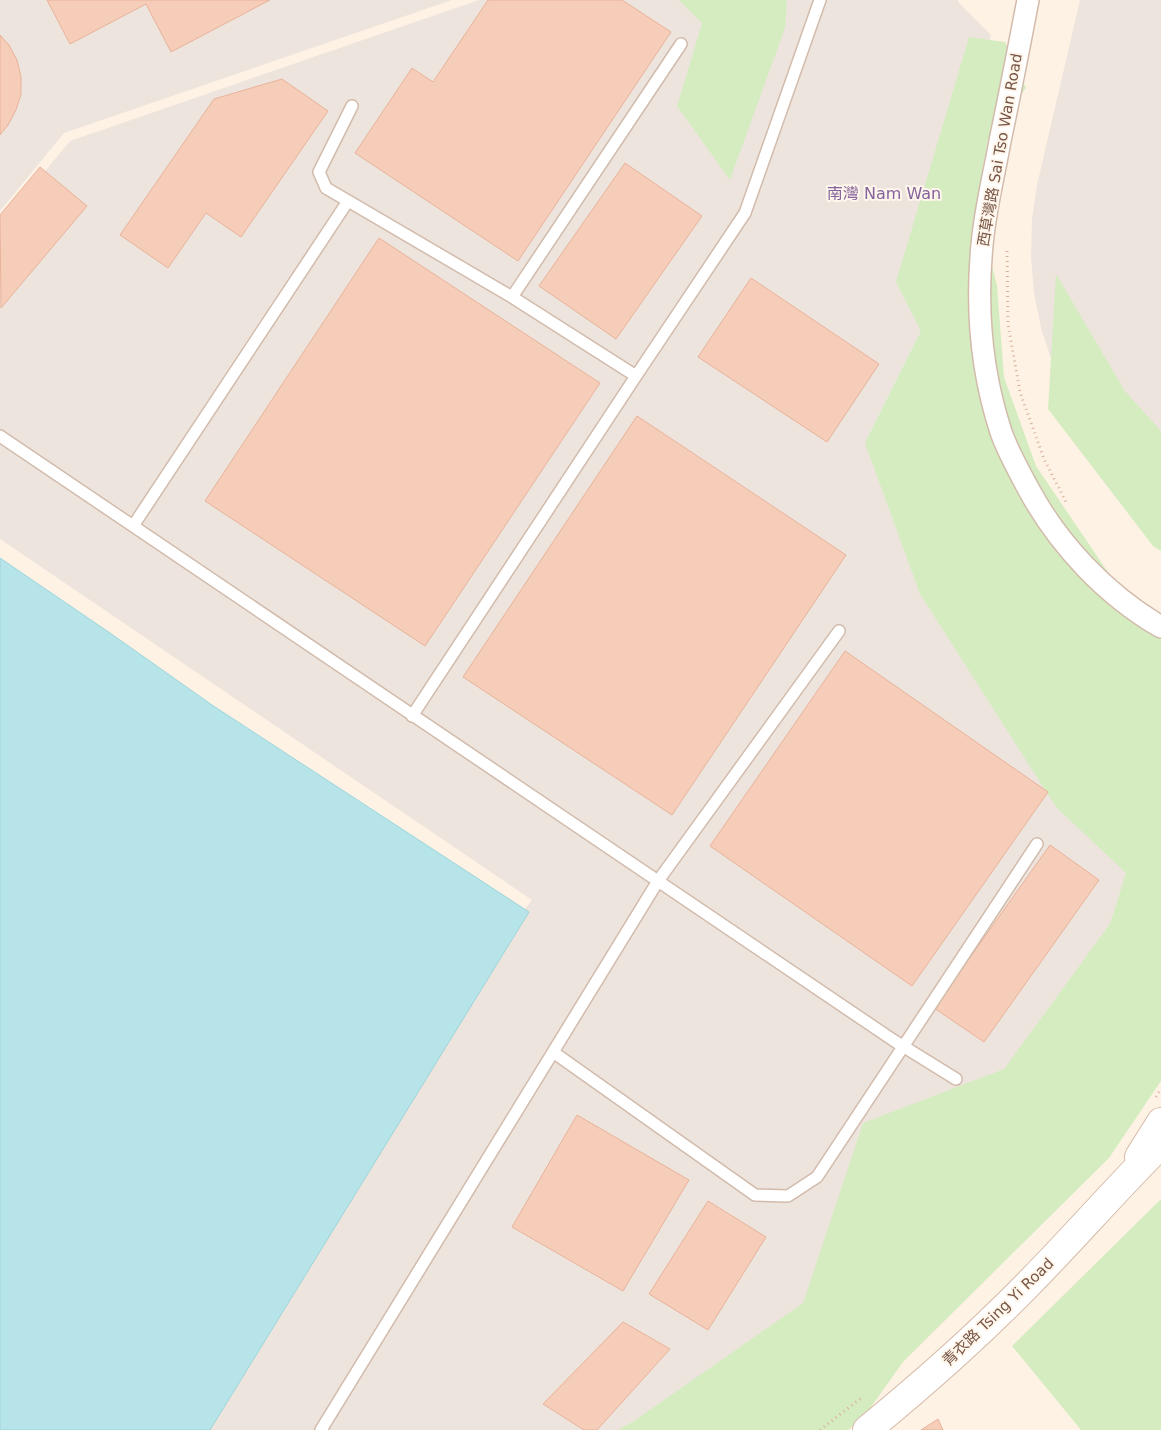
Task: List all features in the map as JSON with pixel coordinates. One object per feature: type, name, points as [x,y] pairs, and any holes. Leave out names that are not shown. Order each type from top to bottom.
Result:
[{"type":"main road","name":"青衣路 Tsing Yi Road","points":[[1120,1185],[1158,1110]]},
{"type":"main road","name":"青衣路 Tsing Yi Road","points":[[867,1430],[947,1362],[999,1314],[1161,1144]]},
{"type":"street","name":"西草灣路 Sai Tso Wan Road","points":[[1028,0],[982,244],[979,283],[980,324],[984,363],[991,398],[1002,433],[1017,468],[1039,509],[1063,542],[1089,571],[1118,596],[1161,627]]},
{"type":"lane","points":[[412,716],[745,213],[820,0]]},
{"type":"lane","points":[[512,297],[680,44]]},
{"type":"lane","points":[[352,106],[319,172],[326,188],[512,297],[636,376]]},
{"type":"lane","points":[[133,526],[348,201]]},
{"type":"lane","points":[[0,436],[412,716],[903,1046],[956,1079]]},
{"type":"lane","points":[[321,1430],[658,881],[839,631]]},
{"type":"lane","points":[[553,1052],[755,1195],[788,1196],[816,1177],[1037,844]]},
{"type":"path","points":[[1008,242],[1008,324],[1020,392],[1044,460],[1068,506]]},
{"type":"path","points":[[1158,1110],[1161,1089]]},
{"type":"path","points":[[820,1430],[866,1393]]},
{"type":"shaded area","points":[[0,0],[452,0],[64,133],[0,211]]},
{"type":"shaded area","points":[[479,0],[958,0],[991,35],[952,266],[1022,520],[1161,642],[1161,1049],[781,1430],[198,1430],[532,900],[0,539],[0,226],[70,141]]},
{"type":"shaded area","points":[[1080,0],[1161,0],[1161,510],[1052,362],[1041,328],[1034,293],[1031,257],[1032,220],[1037,185]]},
{"type":"green space","points":[[679,0],[787,0],[785,28],[730,180],[677,106],[702,23]]},
{"type":"green space","points":[[969,37],[1005,42],[1026,88],[988,139],[976,206],[997,285],[1004,377],[1036,466],[1141,621],[1161,631],[1161,1081],[1109,1158],[903,1362],[864,1417],[848,1430],[618,1430],[634,1421],[803,1303],[863,1123],[1004,1069],[1110,924],[1126,873],[1056,807],[920,594],[865,443],[921,331],[896,282]]},
{"type":"green space","points":[[1056,274],[1125,391],[1161,431],[1161,551],[1153,546],[1048,409]]},
{"type":"green space","points":[[1161,1199],[1161,1430],[1081,1430],[1012,1346]]},
{"type":"water","points":[[0,558],[212,705],[529,912],[210,1430],[0,1430]]},
{"type":"building","points":[[47,0],[270,0],[171,52],[146,4],[70,44]]},
{"type":"building","points":[[488,0],[622,0],[671,32],[518,261],[355,153],[412,68],[433,82]]},
{"type":"building","points":[[0,35],[9,45],[17,60],[21,77],[21,94],[16,110],[0,135]]},
{"type":"building","points":[[282,79],[328,111],[241,237],[206,213],[168,268],[120,235],[214,99]]},
{"type":"building","points":[[625,163],[702,216],[616,339],[539,286]]},
{"type":"building","points":[[40,167],[87,206],[1,308],[0,215]]},
{"type":"building","points":[[379,238],[600,383],[425,646],[205,501]]},
{"type":"building","points":[[751,278],[879,364],[827,442],[698,357]]},
{"type":"building","points":[[637,416],[846,555],[672,815],[463,677]]},
{"type":"building","points":[[845,651],[1048,792],[912,986],[710,846]]},
{"type":"building","points":[[1050,845],[1099,880],[984,1042],[934,1008]]},
{"type":"building","points":[[577,1115],[689,1180],[623,1291],[512,1227]]},
{"type":"building","points":[[708,1201],[766,1237],[708,1330],[649,1294]]},
{"type":"building","points":[[623,1322],[670,1349],[597,1430],[584,1430],[543,1404]]},
{"type":"building","points":[[938,1419],[943,1430],[921,1430]]},
{"type":"district","name":"南灣 Nam Wan","points":[[884,193]]}]
